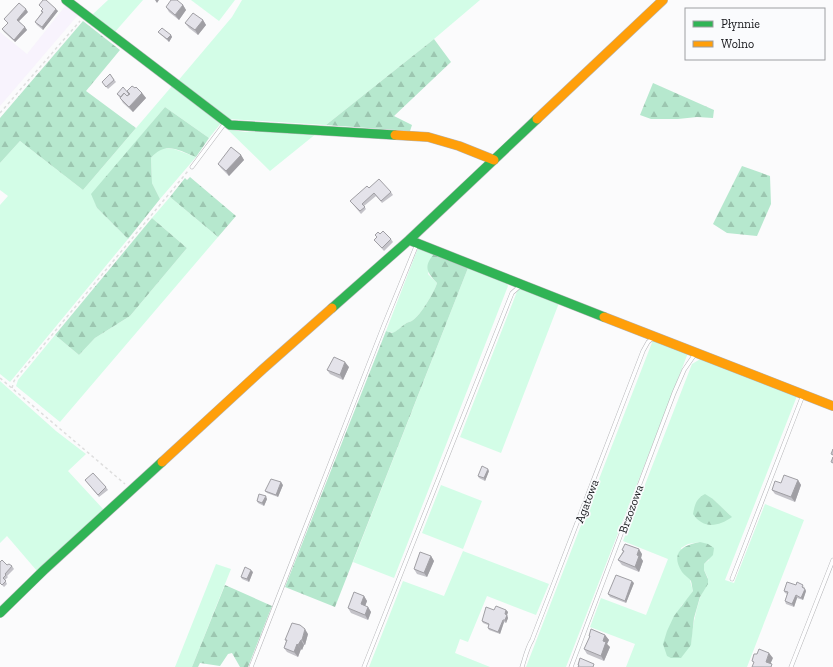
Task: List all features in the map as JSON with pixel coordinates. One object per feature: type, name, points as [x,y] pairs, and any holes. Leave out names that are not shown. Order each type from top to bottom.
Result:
[{"type":"street","points":[[66,0],[225,122],[238,126],[428,137],[459,146],[494,160]]},
{"type":"street","points":[[0,613],[132,489],[269,364],[413,242],[494,160],[664,0]]},
{"type":"street","points":[[413,242],[833,406]]},
{"type":"lane","points":[[192,167],[225,122]]},
{"type":"lane","points":[[251,667],[384,325],[413,242]]},
{"type":"lane","points":[[364,667],[512,293],[521,285]]},
{"type":"lane","name":"Agatowa","points":[[522,667],[528,646],[532,640],[560,571],[643,351],[648,342],[654,337]]},
{"type":"lane","name":"Brzozowa","points":[[572,667],[674,393],[684,370],[696,353]]},
{"type":"lane","points":[[732,579],[803,394]]},
{"type":"lane","points":[[791,667],[833,560]]},
{"type":"path","points":[[0,113],[85,15]]},
{"type":"path","points":[[12,388],[17,377],[192,167]]},
{"type":"path","points":[[0,378],[132,489]]},
{"type":"shaded area","points":[[66,5],[78,15],[0,106],[0,32],[27,54]]},
{"type":"green space","points":[[108,0],[143,0],[114,33],[92,15]]},
{"type":"green space","points":[[191,0],[235,0],[219,21]]},
{"type":"green space","points":[[242,0],[480,0],[434,39],[326,125],[228,119],[177,82],[232,17]]},
{"type":"green space","points":[[83,21],[120,50],[86,91],[136,128],[83,190],[20,141],[0,163],[0,118]]},
{"type":"green space","points":[[434,39],[451,62],[394,116],[412,125],[410,131],[326,125]]},
{"type":"green space","points":[[653,83],[714,110],[713,118],[697,117],[651,119],[640,115]]},
{"type":"green space","points":[[172,86],[221,123],[209,138],[165,107],[92,194],[97,208],[128,239],[10,382],[0,374],[0,205],[8,196],[0,190],[0,163],[20,141],[83,190]]},
{"type":"green space","points":[[165,107],[209,138],[196,157],[172,148],[167,148],[156,153],[151,158],[152,183],[160,199],[128,239],[97,208],[91,194]]},
{"type":"green space","points":[[227,129],[245,132],[265,130],[317,133],[270,171]]},
{"type":"green space","points":[[163,148],[174,149],[196,157],[160,199],[152,183],[151,158],[157,151]]},
{"type":"green space","points":[[742,166],[770,176],[771,204],[757,236],[727,233],[713,224]]},
{"type":"green space","points":[[190,177],[236,216],[218,237],[170,197],[185,178],[187,180]]},
{"type":"green space","points":[[170,197],[218,237],[60,422],[16,386],[18,380],[55,335],[79,355],[95,338],[130,316],[187,248],[152,218]]},
{"type":"green space","points":[[152,218],[187,248],[130,316],[95,338],[79,355],[55,335]]},
{"type":"green space","points":[[418,248],[434,254],[428,274],[437,283],[436,287],[416,318],[406,323],[393,333],[386,331]]},
{"type":"green space","points":[[434,254],[468,268],[335,607],[285,587],[386,331],[392,333],[416,318],[436,287],[437,283],[431,276],[427,266]]},
{"type":"green space","points":[[468,268],[507,283],[508,286],[394,578],[353,562]]},
{"type":"green space","points":[[521,288],[559,303],[501,453],[460,437],[518,289]]},
{"type":"green space","points":[[653,340],[688,353],[566,667],[526,667]]},
{"type":"green space","points":[[702,358],[797,396],[725,580],[734,583],[765,504],[804,520],[747,667],[626,667],[635,644],[590,627],[601,598],[646,615],[668,559],[623,541],[692,364]],"holes":[[[713,499],[730,515],[717,523],[710,525]],[[700,542],[709,560],[704,564],[704,570],[708,578],[697,610],[691,644],[681,606],[693,591],[681,548],[688,544]]]},
{"type":"green space","points":[[0,381],[56,431],[86,454],[68,471],[104,510],[37,571],[7,536],[0,543]]},
{"type":"green space","points":[[441,485],[482,501],[463,549],[422,533]]},
{"type":"green space","points":[[705,494],[713,499],[732,517],[721,523],[711,525],[697,519],[693,514],[695,505]]},
{"type":"green space","points":[[700,542],[708,544],[714,548],[713,555],[704,564],[708,584],[700,597],[694,618],[691,645],[681,658],[671,658],[667,656],[663,644],[667,631],[674,616],[693,591],[691,581],[683,573],[679,565],[677,560],[678,555],[683,548],[688,545]]},
{"type":"green space","points":[[463,551],[549,584],[536,615],[487,596],[468,642],[460,639],[455,653],[490,667],[369,667],[403,581],[444,596]]},
{"type":"green space","points":[[216,564],[231,569],[192,667],[175,667]]},
{"type":"green space","points":[[225,585],[272,606],[248,667],[240,667],[232,653],[228,654],[220,666],[200,663],[198,667],[192,667]]},
{"type":"building","points":[[43,0],[46,0],[56,9],[42,27],[35,22],[43,12],[41,11],[43,9],[39,5]]},
{"type":"building","points":[[171,0],[177,0],[183,5],[175,15],[166,7]]},
{"type":"building","points":[[19,3],[26,9],[17,20],[25,27],[14,40],[2,29],[8,23],[4,19]]},
{"type":"building","points":[[193,13],[203,20],[195,30],[185,23]]},
{"type":"building","points":[[162,28],[171,35],[167,39],[158,32]]},
{"type":"building","points":[[110,74],[114,80],[106,87],[102,82]]},
{"type":"building","points":[[132,86],[135,88],[136,87],[142,93],[129,107],[120,98],[124,93],[127,96],[130,94],[127,91]]},
{"type":"building","points":[[123,87],[129,94],[127,96],[124,93],[121,97],[117,94]]},
{"type":"building","points":[[231,147],[241,155],[226,171],[218,164]]},
{"type":"building","points":[[379,179],[391,192],[381,201],[374,193],[362,204],[365,207],[360,211],[350,201],[367,186],[369,188]]},
{"type":"building","points":[[383,231],[391,239],[382,248],[374,240],[377,237],[375,235],[378,232],[380,234]]},
{"type":"building","points":[[334,357],[345,362],[340,375],[327,370]]},
{"type":"building","points":[[482,466],[488,469],[484,478],[478,476]]},
{"type":"building","points":[[93,473],[106,487],[98,495],[85,480]]},
{"type":"building","points":[[784,475],[798,480],[791,497],[772,490],[775,481],[781,483]]},
{"type":"building","points":[[271,479],[281,482],[276,495],[265,491]]},
{"type":"building","points":[[259,494],[266,496],[262,503],[257,501]]},
{"type":"building","points":[[625,544],[639,549],[637,555],[639,556],[635,567],[618,560],[624,551],[622,550]]},
{"type":"building","points":[[420,552],[431,556],[424,573],[414,569]]},
{"type":"building","points":[[2,560],[7,565],[9,564],[12,566],[5,574],[6,575],[3,578],[6,581],[2,585],[0,583],[0,562]]},
{"type":"building","points":[[245,567],[251,570],[247,579],[241,577]]},
{"type":"building","points":[[616,575],[632,581],[625,601],[608,594]]},
{"type":"building","points":[[787,582],[796,585],[797,582],[803,585],[802,587],[805,589],[801,598],[796,595],[792,604],[785,601],[788,592],[784,591]]},
{"type":"building","points":[[354,592],[364,596],[361,604],[368,607],[365,615],[348,608]]},
{"type":"building","points":[[496,606],[506,610],[505,614],[507,615],[498,632],[488,628],[489,624],[482,621],[486,607],[494,610]]},
{"type":"building","points":[[292,623],[300,625],[305,629],[302,640],[298,645],[297,644],[294,652],[284,648],[287,640],[285,640]]},
{"type":"building","points":[[591,629],[605,635],[603,641],[606,642],[601,656],[584,649],[590,636]]},
{"type":"building","points":[[759,649],[769,653],[766,662],[772,664],[771,667],[752,667],[754,662],[752,661],[754,654],[757,654]]},
{"type":"building","points":[[580,658],[594,664],[593,667],[578,667]]},
{"type":"traffic: fast","points":[[66,0],[230,125],[395,135]]},
{"type":"traffic: fast","points":[[332,308],[409,240],[537,119]]},
{"type":"traffic: fast","points":[[409,240],[604,317]]},
{"type":"traffic: fast","points":[[0,613],[44,570],[162,462]]},
{"type":"traffic: slow","points":[[537,119],[663,0]]},
{"type":"traffic: slow","points":[[395,135],[428,137],[459,146],[494,160]]},
{"type":"traffic: slow","points":[[162,462],[332,308]]},
{"type":"traffic: slow","points":[[604,317],[833,406]]}]
